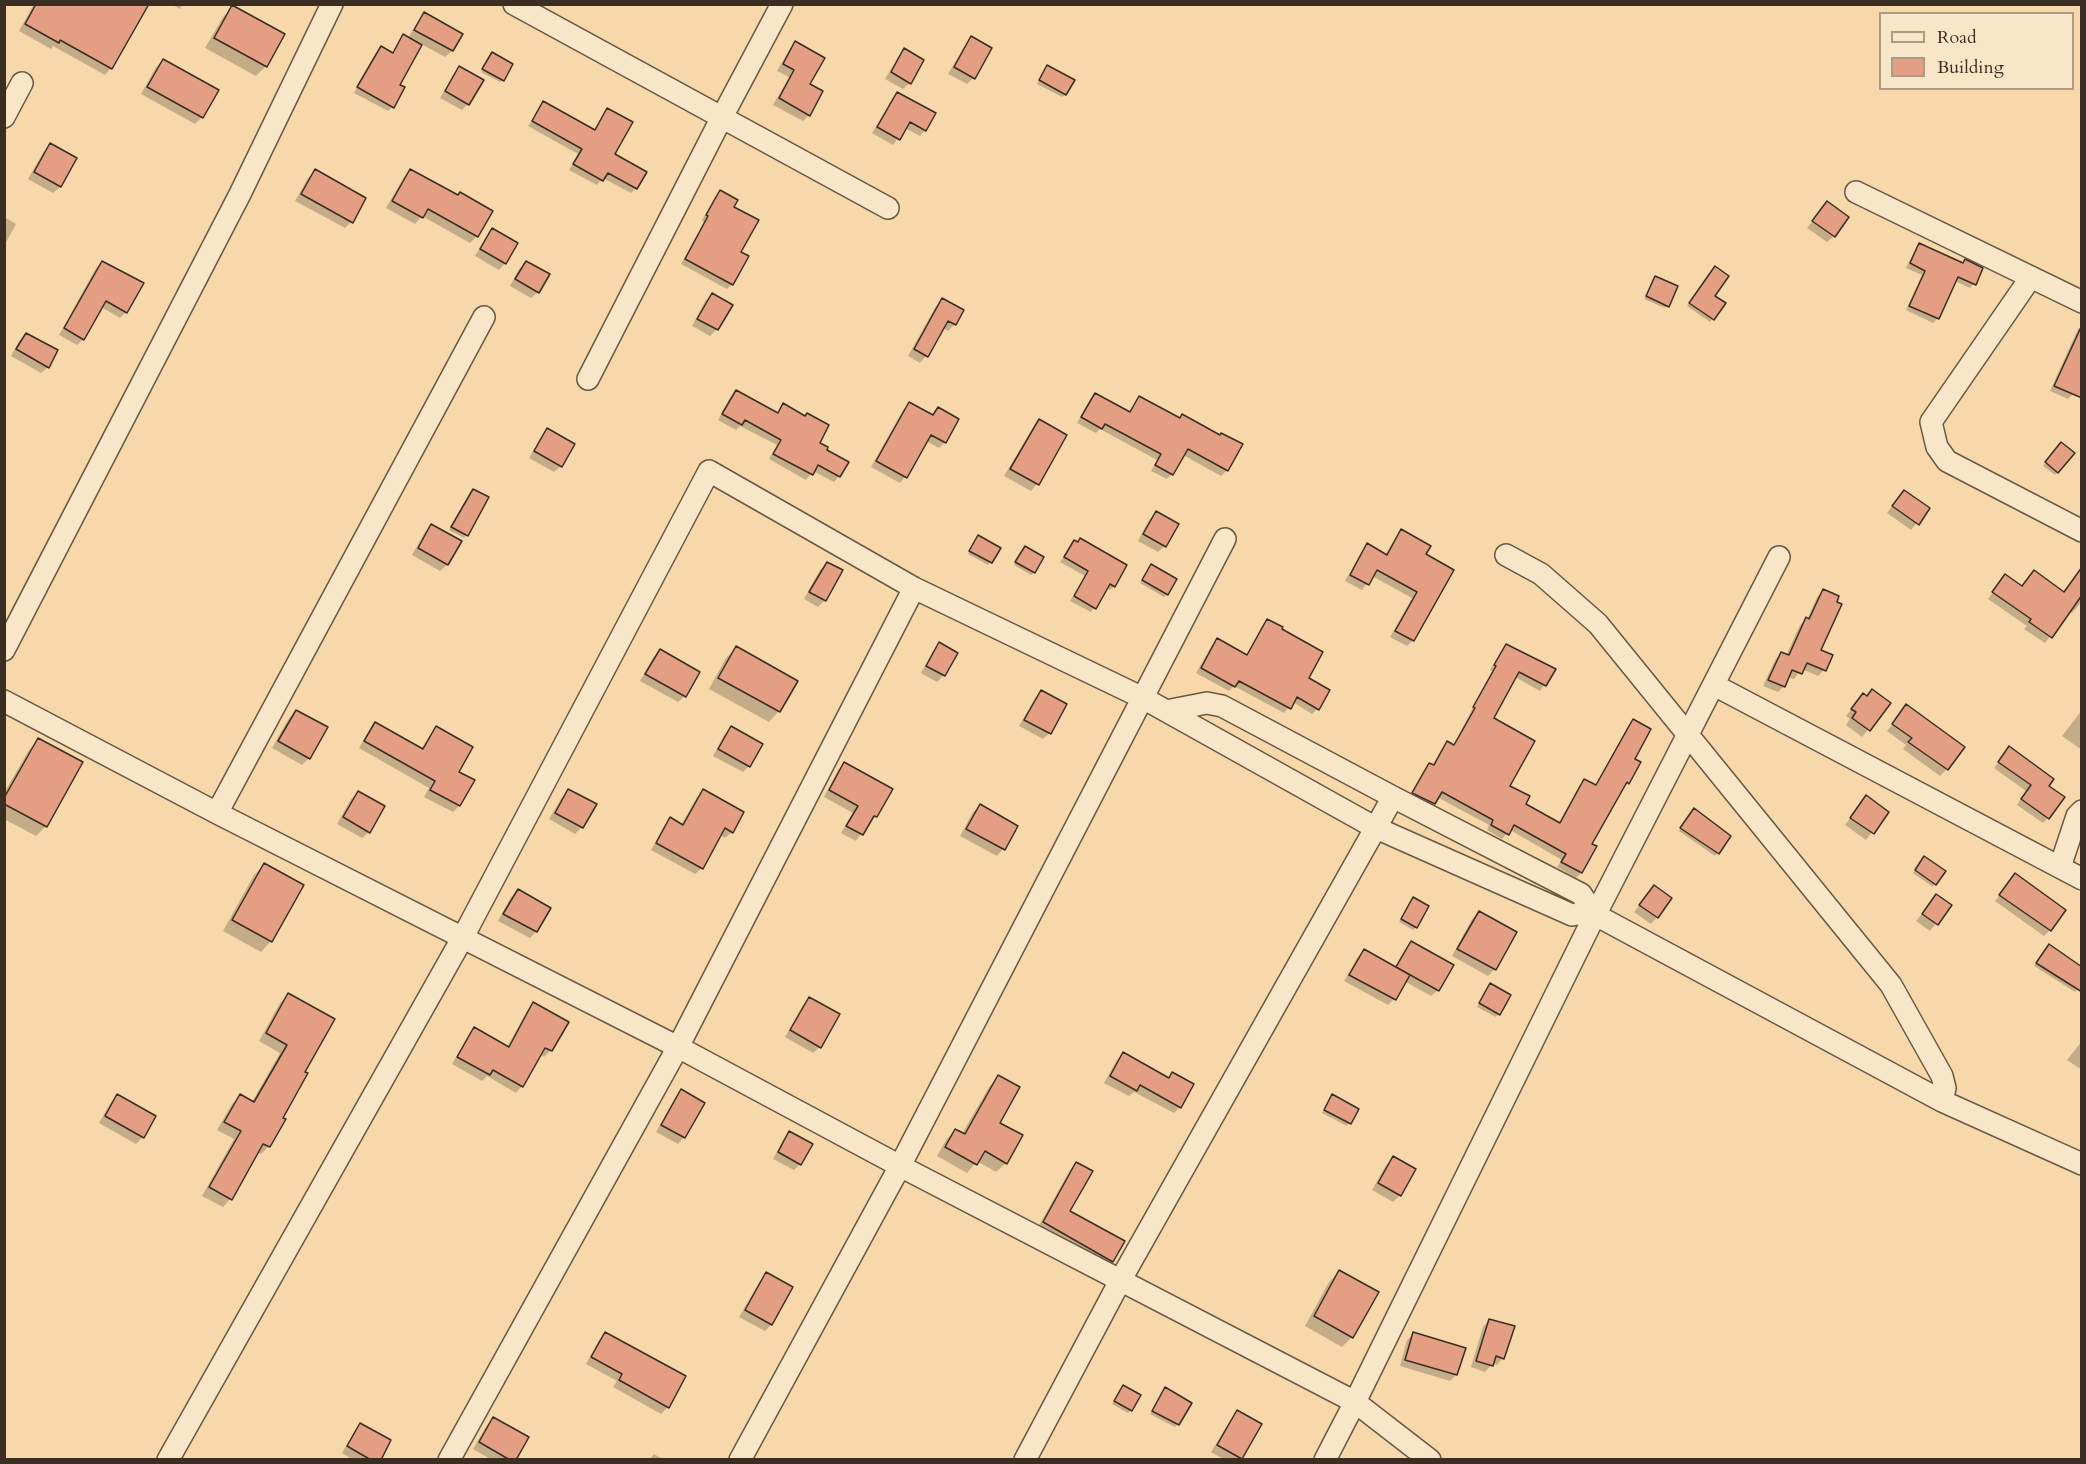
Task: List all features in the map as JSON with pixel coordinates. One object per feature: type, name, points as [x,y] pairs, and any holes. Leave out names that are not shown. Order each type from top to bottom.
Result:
[{"type":"street","points":[[4,650],[240,194],[332,4]]},
{"type":"street","points":[[514,4],[888,208]]},
{"type":"street","points":[[588,379],[722,117],[783,4]]},
{"type":"street","points":[[4,117],[22,83]]},
{"type":"street","points":[[1856,192],[2082,302]]},
{"type":"street","points":[[2031,277],[1931,422],[1937,447],[1947,461],[2082,531]]},
{"type":"street","points":[[217,813],[484,317]]},
{"type":"street","points":[[168,1460],[463,937],[710,471],[914,588],[1143,698],[1374,827],[1572,915],[1593,914],[1942,1101],[2082,1164]]},
{"type":"street","points":[[740,1460],[900,1166],[1225,539]]},
{"type":"street","points":[[1506,555],[1541,574],[1598,624],[1891,985],[1942,1076],[1945,1088],[1942,1101]]},
{"type":"street","points":[[1325,1460],[1593,914],[1779,557]]},
{"type":"street","points":[[449,1460],[678,1047],[914,588]]},
{"type":"street","points":[[1714,685],[2082,879]]},
{"type":"street","points":[[4,701],[217,813],[678,1047],[900,1166],[1355,1402],[1430,1460]]},
{"type":"street","points":[[1166,711],[1207,703],[1222,706],[1581,894],[1593,914]]},
{"type":"street","points":[[1025,1460],[1120,1281],[1374,827],[1393,797]]},
{"type":"street","points":[[2060,867],[2077,816],[2082,811]]},
{"type":"building","points":[[36,4],[149,4],[112,69],[60,40],[59,43],[25,24]]},
{"type":"building","points":[[232,5],[285,34],[267,67],[214,38]]},
{"type":"building","points":[[424,12],[463,34],[453,51],[414,30]]},
{"type":"building","points":[[403,34],[422,45],[400,85],[405,87],[394,108],[357,87],[381,46],[393,53]]},
{"type":"building","points":[[971,36],[992,48],[975,79],[954,67]]},
{"type":"building","points":[[795,41],[825,58],[810,84],[823,91],[810,116],[779,98],[794,70],[783,64]]},
{"type":"building","points":[[904,48],[924,60],[911,84],[891,72]]},
{"type":"building","points":[[492,52],[513,64],[504,81],[482,69]]},
{"type":"building","points":[[163,59],[219,90],[203,118],[147,87]]},
{"type":"building","points":[[1047,65],[1075,80],[1066,95],[1039,80]]},
{"type":"building","points":[[459,66],[484,80],[469,105],[445,91]]},
{"type":"building","points":[[897,92],[936,113],[926,131],[910,122],[900,140],[877,127]]},
{"type":"building","points":[[543,101],[595,130],[607,108],[633,122],[615,154],[647,172],[637,189],[608,173],[603,181],[573,164],[582,149],[532,121]]},
{"type":"building","points":[[50,143],[77,158],[61,187],[34,172]]},
{"type":"building","points":[[315,169],[366,198],[353,223],[301,194]]},
{"type":"building","points":[[410,169],[458,195],[460,192],[493,211],[478,237],[428,209],[423,218],[392,201]]},
{"type":"building","points":[[720,190],[738,200],[734,207],[759,220],[741,252],[749,256],[733,285],[685,259]]},
{"type":"building","points":[[1827,201],[1849,217],[1835,237],[1812,221]]},
{"type":"building","points":[[492,228],[518,243],[506,264],[480,249]]},
{"type":"building","points":[[1919,243],[1963,263],[1965,259],[1983,268],[1976,285],[1958,277],[1939,319],[1909,306],[1925,271],[1910,263]]},
{"type":"building","points":[[102,261],[144,283],[127,313],[106,301],[84,340],[64,328]]},
{"type":"building","points":[[526,261],[550,274],[539,293],[515,279]]},
{"type":"building","points":[[1715,266],[1729,276],[1715,296],[1726,303],[1714,320],[1689,303]]},
{"type":"building","points":[[1655,276],[1678,286],[1669,307],[1646,296]]},
{"type":"building","points":[[712,293],[733,305],[718,330],[697,319]]},
{"type":"building","points":[[942,298],[964,310],[956,325],[948,321],[928,357],[914,349]]},
{"type":"building","points":[[2082,325],[2082,398],[2054,386]]},
{"type":"building","points":[[26,333],[58,350],[49,368],[16,349]]},
{"type":"building","points":[[736,390],[778,413],[783,403],[805,416],[807,413],[829,425],[820,443],[828,447],[827,450],[849,462],[840,477],[818,465],[813,475],[773,454],[781,440],[745,420],[742,425],[722,414]]},
{"type":"building","points":[[1095,393],[1130,412],[1139,396],[1180,418],[1182,414],[1220,435],[1221,433],[1243,444],[1228,471],[1188,449],[1173,475],[1155,465],[1161,454],[1105,424],[1102,429],[1081,417]]},
{"type":"building","points":[[909,402],[933,415],[938,407],[959,419],[946,443],[931,435],[907,478],[876,461]]},
{"type":"building","points":[[1039,419],[1067,435],[1039,485],[1010,469]]},
{"type":"building","points":[[547,428],[575,444],[562,467],[534,451]]},
{"type":"building","points":[[2061,442],[2075,453],[2058,473],[2045,462]]},
{"type":"building","points":[[473,489],[489,497],[468,536],[451,527]]},
{"type":"building","points":[[1904,490],[1930,508],[1919,525],[1892,506]]},
{"type":"building","points":[[1156,511],[1179,524],[1166,547],[1143,534]]},
{"type":"building","points":[[431,524],[462,541],[448,565],[418,548]]},
{"type":"building","points":[[1401,529],[1431,546],[1426,554],[1454,570],[1414,641],[1395,631],[1417,592],[1377,570],[1369,585],[1350,575],[1367,543],[1387,555]]},
{"type":"building","points":[[978,535],[1001,548],[992,563],[969,551]]},
{"type":"building","points":[[1080,538],[1127,565],[1115,587],[1110,584],[1096,609],[1074,596],[1088,571],[1064,557],[1074,540],[1078,542]]},
{"type":"building","points":[[1025,546],[1044,557],[1035,573],[1015,562]]},
{"type":"building","points":[[827,562],[843,570],[826,601],[809,592]]},
{"type":"building","points":[[1151,564],[1177,579],[1168,595],[1142,580]]},
{"type":"building","points":[[2082,567],[2082,595],[2052,638],[2029,622],[2031,619],[1992,592],[2005,574],[2022,586],[2034,570],[2064,592]]},
{"type":"building","points":[[1823,589],[1839,596],[1837,602],[1842,604],[1821,650],[1833,655],[1826,671],[1807,663],[1802,674],[1792,670],[1785,687],[1768,680],[1781,652],[1789,655],[1806,617],[1809,619]]},
{"type":"building","points":[[1267,619],[1323,652],[1309,678],[1330,690],[1319,710],[1297,697],[1291,709],[1239,681],[1235,687],[1201,668],[1217,638],[1247,655]]},
{"type":"building","points":[[939,642],[958,653],[945,676],[926,666]]},
{"type":"building","points":[[1506,644],[1556,669],[1546,686],[1519,672],[1494,718],[1535,741],[1510,786],[1530,796],[1526,804],[1560,823],[1584,779],[1596,785],[1633,719],[1651,729],[1635,759],[1641,762],[1592,844],[1597,846],[1582,873],[1561,862],[1566,854],[1514,825],[1509,835],[1491,825],[1493,820],[1442,792],[1435,804],[1412,793],[1429,763],[1434,765],[1447,741],[1454,745]]},
{"type":"building","points":[[736,646],[798,681],[780,712],[718,678]]},
{"type":"building","points":[[660,649],[700,672],[686,697],[645,674]]},
{"type":"building","points":[[1872,689],[1891,703],[1870,731],[1852,718],[1856,712],[1851,709],[1863,693],[1867,696]]},
{"type":"building","points":[[1041,690],[1067,704],[1051,734],[1024,720]]},
{"type":"building","points":[[1906,704],[1965,747],[1948,770],[1908,742],[1912,738],[1892,724]]},
{"type":"building","points":[[296,710],[328,727],[310,759],[278,741]]},
{"type":"building","points":[[375,722],[423,749],[436,726],[473,747],[459,772],[475,780],[460,806],[430,790],[435,781],[364,741]]},
{"type":"building","points":[[731,726],[763,744],[750,767],[718,749]]},
{"type":"building","points":[[38,738],[83,762],[47,827],[4,804],[4,798]]},
{"type":"building","points":[[2009,746],[2054,779],[2049,786],[2065,797],[2049,819],[2021,799],[2031,785],[1998,762]]},
{"type":"building","points":[[844,762],[893,789],[877,817],[874,816],[863,835],[846,826],[858,806],[829,790]]},
{"type":"building","points":[[568,789],[597,804],[583,828],[555,813]]},
{"type":"building","points":[[703,789],[744,812],[733,833],[725,828],[703,869],[656,843],[670,817],[683,825]]},
{"type":"building","points":[[358,791],[385,806],[370,833],[343,817]]},
{"type":"building","points":[[1866,795],[1889,812],[1874,834],[1850,818]]},
{"type":"building","points":[[980,804],[1018,826],[1005,850],[966,829]]},
{"type":"building","points":[[1694,808],[1731,836],[1719,854],[1680,828]]},
{"type":"building","points":[[1924,856],[1946,871],[1936,885],[1915,870]]},
{"type":"building","points":[[264,863],[304,885],[272,942],[232,920]]},
{"type":"building","points":[[2015,873],[2066,910],[2051,931],[1999,895]]},
{"type":"building","points":[[1654,885],[1672,898],[1658,918],[1639,905]]},
{"type":"building","points":[[518,889],[551,908],[537,932],[503,914]]},
{"type":"building","points":[[1936,894],[1952,905],[1938,925],[1922,914]]},
{"type":"building","points":[[1413,897],[1429,906],[1417,928],[1401,919]]},
{"type":"building","points":[[1479,911],[1517,932],[1496,970],[1457,949]]},
{"type":"building","points":[[1411,941],[1454,965],[1439,991],[1396,967]]},
{"type":"building","points":[[2049,944],[2082,967],[2082,992],[2036,963]]},
{"type":"building","points":[[1364,949],[1410,975],[1396,1000],[1349,975]]},
{"type":"building","points":[[1490,983],[1511,995],[1500,1015],[1479,1003]]},
{"type":"building","points":[[288,993],[335,1019],[305,1072],[308,1073],[283,1118],[286,1119],[270,1147],[263,1144],[232,1200],[209,1187],[241,1131],[224,1122],[240,1094],[254,1102],[287,1045],[266,1033]]},
{"type":"building","points":[[809,997],[840,1014],[821,1048],[790,1030]]},
{"type":"building","points":[[533,1002],[569,1022],[552,1051],[545,1048],[523,1087],[493,1070],[490,1075],[457,1057],[474,1027],[509,1047]]},
{"type":"building","points":[[1123,1052],[1169,1078],[1172,1072],[1194,1084],[1181,1108],[1140,1085],[1137,1091],[1110,1076]]},
{"type":"building","points":[[998,1075],[1020,1087],[1000,1123],[1023,1135],[1007,1164],[985,1151],[977,1165],[945,1147],[955,1129],[965,1134]]},
{"type":"building","points":[[681,1089],[705,1103],[685,1138],[661,1125]]},
{"type":"building","points":[[117,1094],[156,1116],[144,1138],[105,1116]]},
{"type":"building","points":[[1332,1094],[1359,1109],[1351,1124],[1324,1110]]},
{"type":"building","points":[[789,1131],[813,1144],[801,1165],[778,1152]]},
{"type":"building","points":[[1393,1156],[1416,1169],[1401,1196],[1378,1183]]},
{"type":"building","points":[[1076,1162],[1093,1171],[1070,1211],[1125,1241],[1113,1262],[1043,1222]]},
{"type":"building","points":[[1339,1270],[1379,1292],[1353,1338],[1314,1316]]},
{"type":"building","points":[[766,1272],[793,1287],[772,1325],[745,1310]]},
{"type":"building","points":[[1489,1319],[1515,1326],[1504,1359],[1496,1356],[1493,1366],[1476,1361]]},
{"type":"building","points":[[605,1332],[686,1376],[669,1408],[619,1380],[622,1374],[591,1357]]},
{"type":"building","points":[[1413,1332],[1466,1348],[1457,1375],[1405,1360]]},
{"type":"building","points":[[1123,1385],[1141,1395],[1132,1411],[1114,1401]]},
{"type":"building","points":[[1165,1387],[1192,1403],[1179,1425],[1152,1411]]},
{"type":"building","points":[[1237,1410],[1262,1424],[1242,1459],[1217,1445]]},
{"type":"building","points":[[493,1417],[529,1437],[516,1460],[510,1460],[479,1442]]},
{"type":"building","points":[[360,1423],[391,1440],[381,1460],[371,1460],[347,1446]]}]
